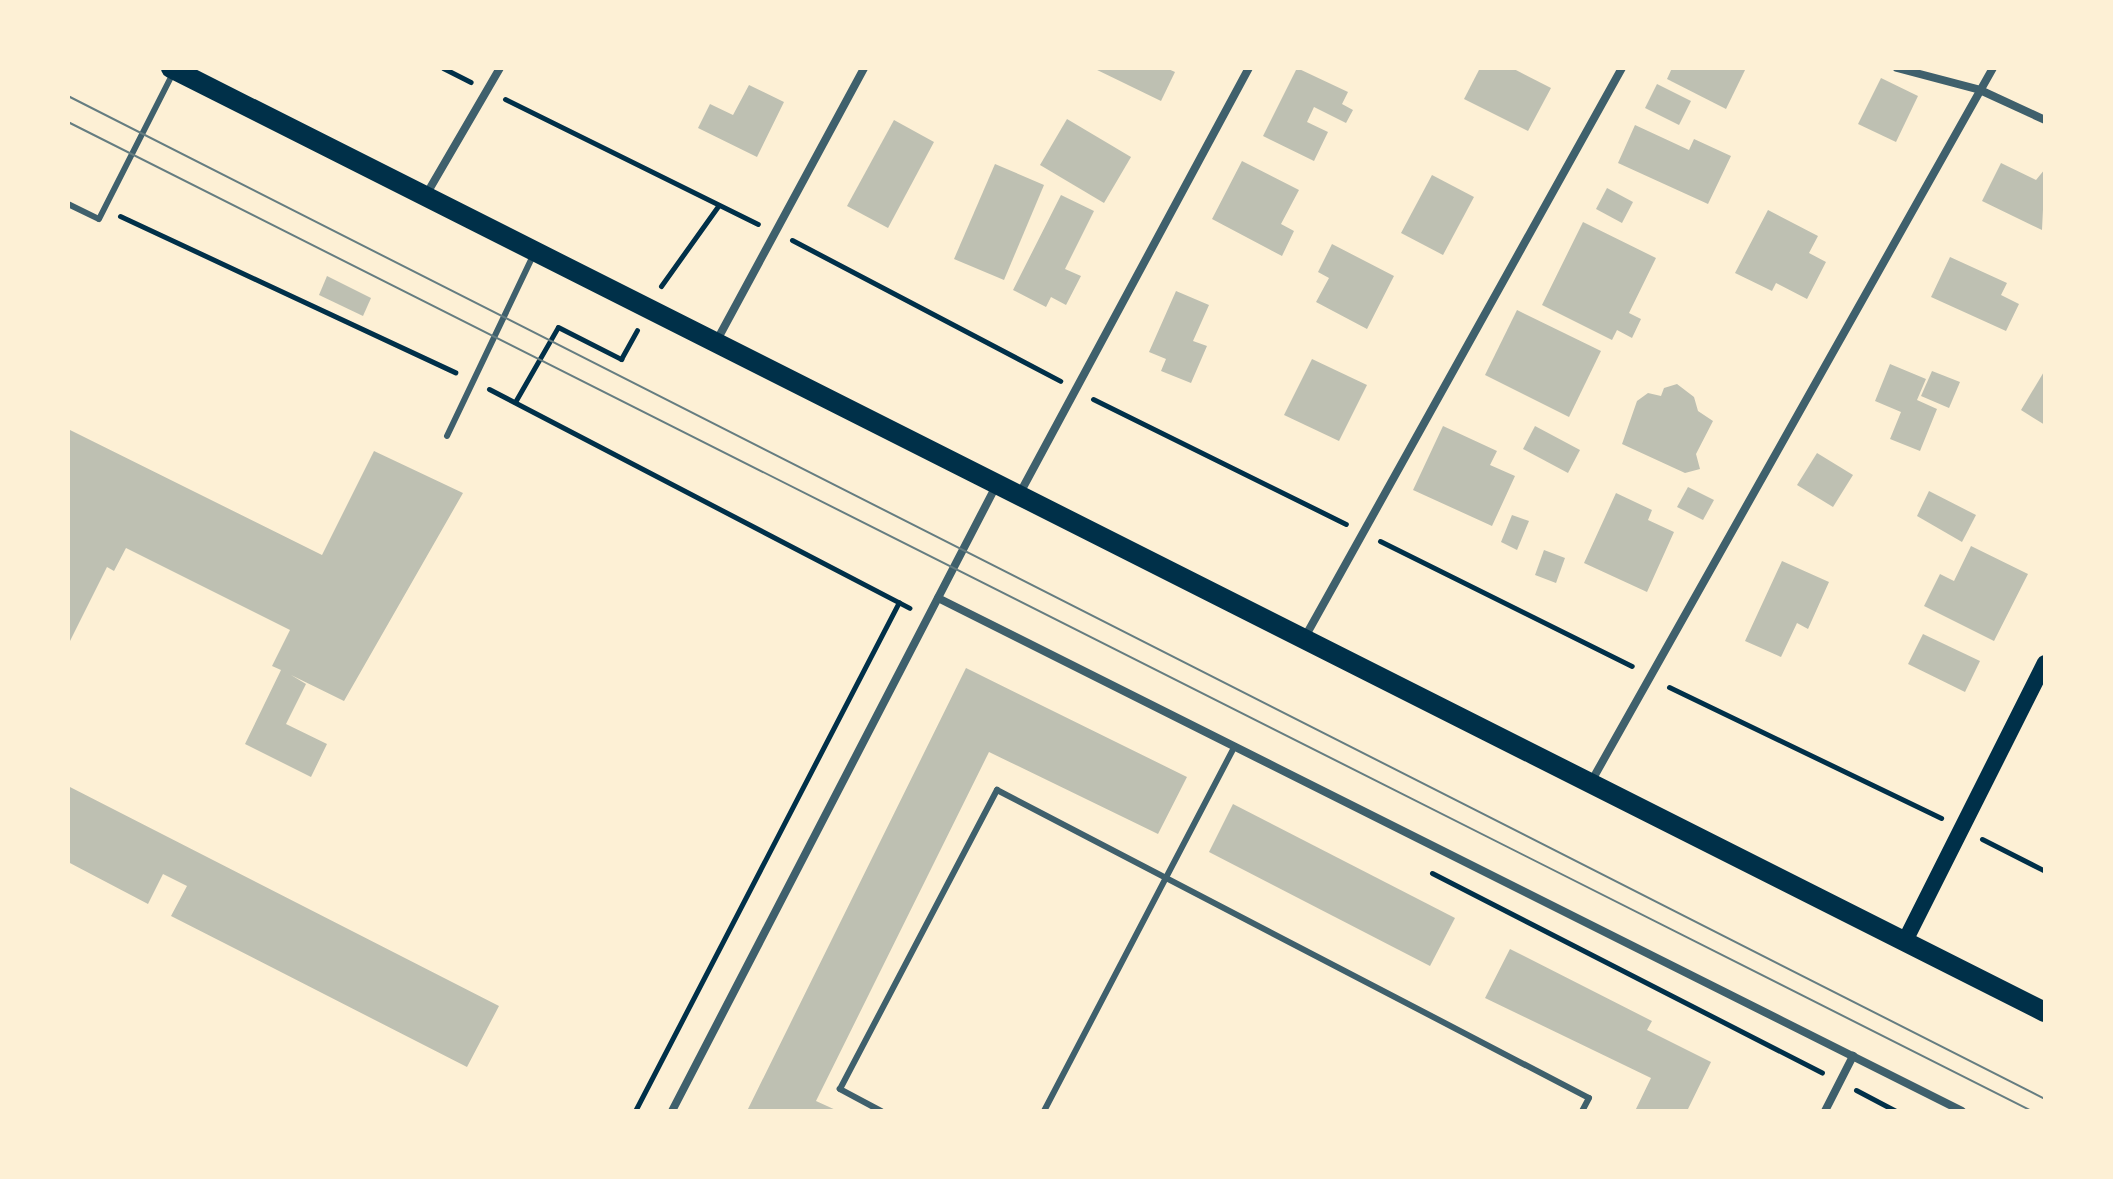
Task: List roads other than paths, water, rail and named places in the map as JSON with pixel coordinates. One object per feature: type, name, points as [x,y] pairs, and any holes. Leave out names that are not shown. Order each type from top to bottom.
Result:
[{"type":"main road","points":[[173,69],[1305,637],[1589,786],[2045,1012]]},
{"type":"main road","points":[[1905,941],[2045,663]]},
{"type":"street","points":[[425,197],[500,68]]},
{"type":"street","points":[[716,343],[864,68]]},
{"type":"street","points":[[1020,493],[1249,68]]},
{"type":"street","points":[[1305,637],[1622,68]]},
{"type":"street","points":[[1897,68],[1980,90],[2045,120]]},
{"type":"street","points":[[1589,786],[1652,679],[1993,68]]},
{"type":"street","points":[[672,1111],[998,482]]},
{"type":"street","points":[[938,598],[1962,1111]]},
{"type":"street","points":[[1825,1111],[1853,1056]]},
{"type":"lane","points":[[68,204],[99,219],[173,69]]},
{"type":"lane","points":[[447,436],[535,253]]},
{"type":"lane","points":[[1044,1111],[1235,746]]},
{"type":"lane","points":[[881,1111],[840,1089],[997,790],[1589,1098],[1582,1111]]},
{"type":"tram line","points":[[68,96],[2045,1099]]},
{"type":"tram line","points":[[68,122],[2032,1111]]}]
